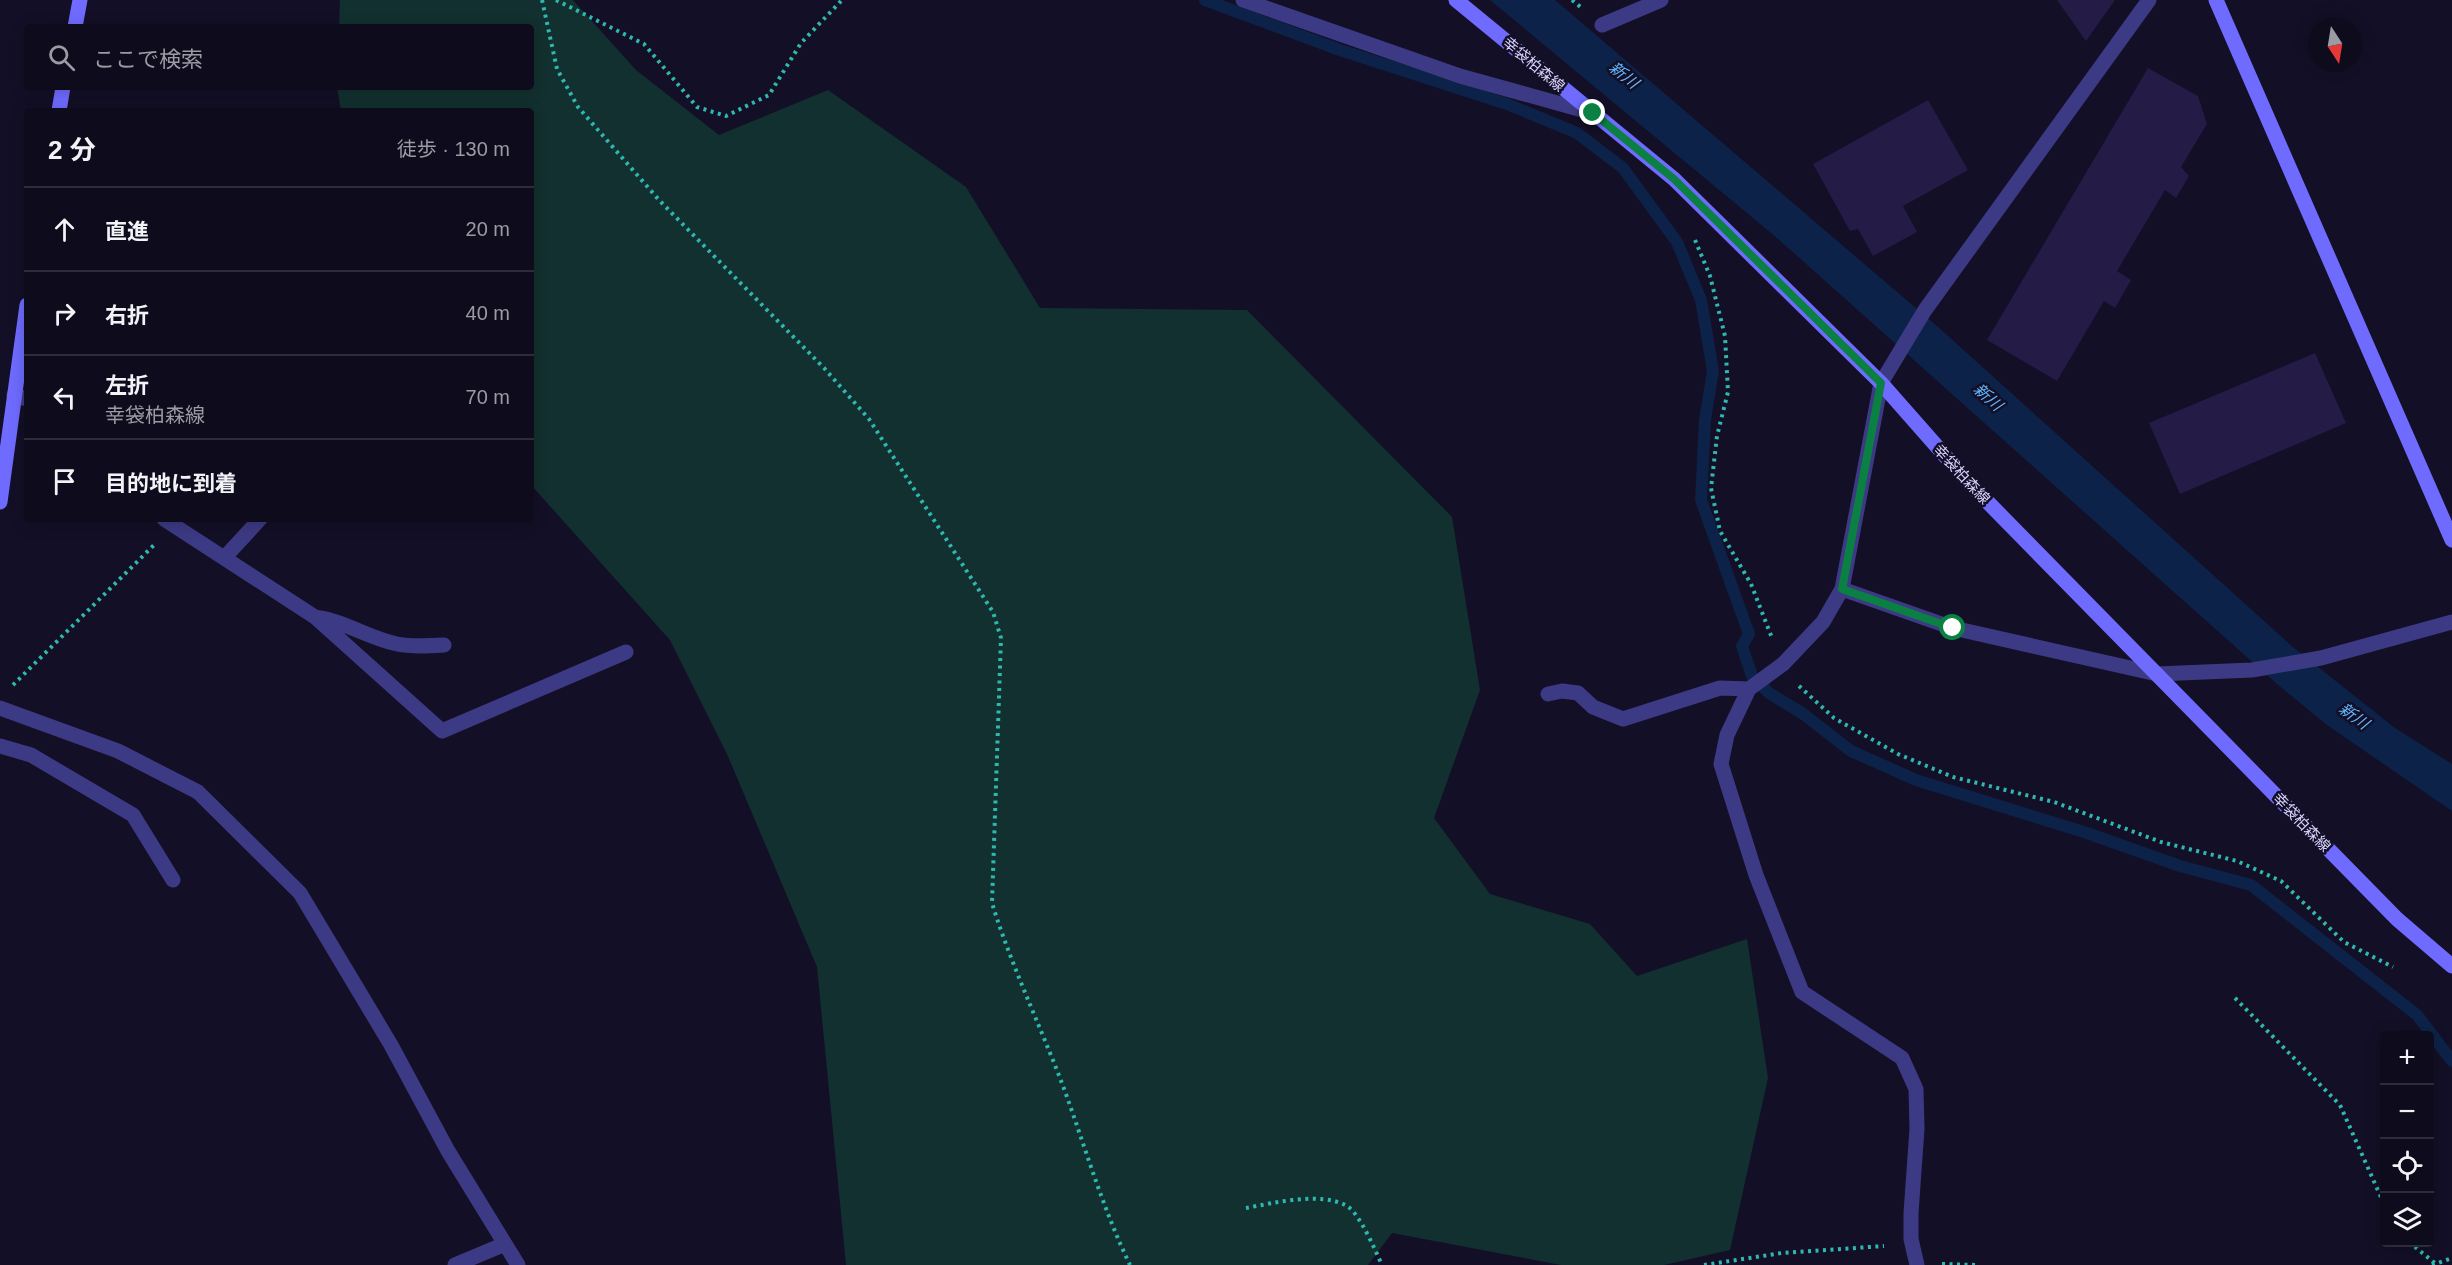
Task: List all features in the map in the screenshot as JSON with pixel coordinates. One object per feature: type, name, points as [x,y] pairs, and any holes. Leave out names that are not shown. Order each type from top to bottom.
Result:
[{"type":"main road","points":[[76,24],[80,0]]},
{"type":"main road","name":"幸袋柏森線","points":[[1456,0],[1674,179],[1881,383],[1969,483],[2397,919],[2452,966]]},
{"type":"main road","points":[[2216,0],[2452,540]]},
{"type":"main road","points":[[60,108],[62,90]]},
{"type":"main road","points":[[0,502],[21,397],[24,351]]},
{"type":"street","points":[[1243,0],[1460,76],[1593,113]]},
{"type":"street","points":[[1602,25],[1661,0]]},
{"type":"street","points":[[1917,1264],[1911,1239],[1917,1129],[1916,1089],[1902,1058],[1802,992],[1756,875],[1721,764],[1727,735],[1749,689],[1783,664],[1823,622],[1842,589],[1881,383],[1895,357],[1925,310],[2149,0]]},
{"type":"street","points":[[225,557],[257,522]]},
{"type":"street","points":[[170,523],[315,617],[442,731],[626,652]]},
{"type":"street","points":[[1842,589],[1953,628],[2157,674],[2252,670],[2321,658],[2452,622]]},
{"type":"street","points":[[315,617],[335,620],[395,644],[444,645]]},
{"type":"street","points":[[1548,694],[1562,691],[1578,693],[1593,706],[1623,719],[1720,688],[1749,689]]},
{"type":"street","points":[[1,708],[118,751],[198,792],[300,893],[392,1045],[448,1151],[518,1265]]},
{"type":"street","points":[[0,746],[31,755],[133,815],[173,880]]},
{"type":"street","points":[[455,1265],[505,1244]]},
{"type":"path","points":[[542,0],[557,69],[578,107],[659,200],[824,368],[869,419],[993,612],[1001,638],[992,903],[1001,933],[1036,1015],[1080,1132],[1094,1182],[1130,1265]]},
{"type":"path","points":[[556,0],[644,44],[697,107],[726,116],[769,95],[801,43],[842,0]]},
{"type":"path","points":[[1,708],[11,687],[154,544],[170,523]]},
{"type":"path","points":[[2235,998],[2340,1105],[2380,1193]]},
{"type":"path","points":[[1246,1208],[1283,1201],[1321,1199],[1347,1206],[1367,1232],[1383,1265]]},
{"type":"path","points":[[1704,1265],[1782,1252],[1886,1246],[1911,1239]]},
{"type":"path","points":[[2415,1247],[2434,1264],[2452,1258]]},
{"type":"path","points":[[1917,1264],[1977,1265]]},
{"type":"green space","points":[[340,0],[573,0],[636,70],[719,135],[828,90],[966,187],[1040,308],[1247,310],[1452,517],[1480,690],[1434,818],[1490,894],[1590,924],[1637,976],[1747,939],[1768,1078],[1730,1250],[1664,1265],[1561,1265],[1392,1233],[1368,1265],[846,1265],[817,967],[727,754],[670,640],[534,488],[534,108],[340,108],[338,90],[534,90],[534,24],[339,24]]},
{"type":"water","name":"新川","points":[[1490,0],[1555,0],[1937,326],[2293,647],[2395,728],[2452,764],[2452,811],[2327,725],[2277,684],[1777,238]]},
{"type":"building","points":[[2057,0],[2115,0],[2086,41]]},
{"type":"building","points":[[2148,68],[2198,96],[2207,124],[2181,167],[2189,176],[2176,198],[2165,190],[2117,271],[2131,280],[2115,308],[2104,301],[2057,381],[1987,340]]},
{"type":"building","points":[[1928,100],[1968,170],[1903,206],[1917,232],[1873,256],[1858,229],[1850,231],[1813,164]]},
{"type":"building","points":[[2315,353],[2346,423],[2180,494],[2149,423]]},
{"type":"waterway","points":[[1205,0],[1340,50],[1507,104],[1577,133],[1623,168],[1677,242],[1701,300],[1713,371],[1705,420],[1701,500],[1749,634],[1742,646],[1752,676],[1769,693],[1802,713],[1851,751],[1916,780],[2087,833],[2180,866],[2251,885],[2417,1015],[2452,1061]]},
{"type":"route","points":[[1593,113],[1674,179],[1881,383],[1842,589],[1953,628]]}]
